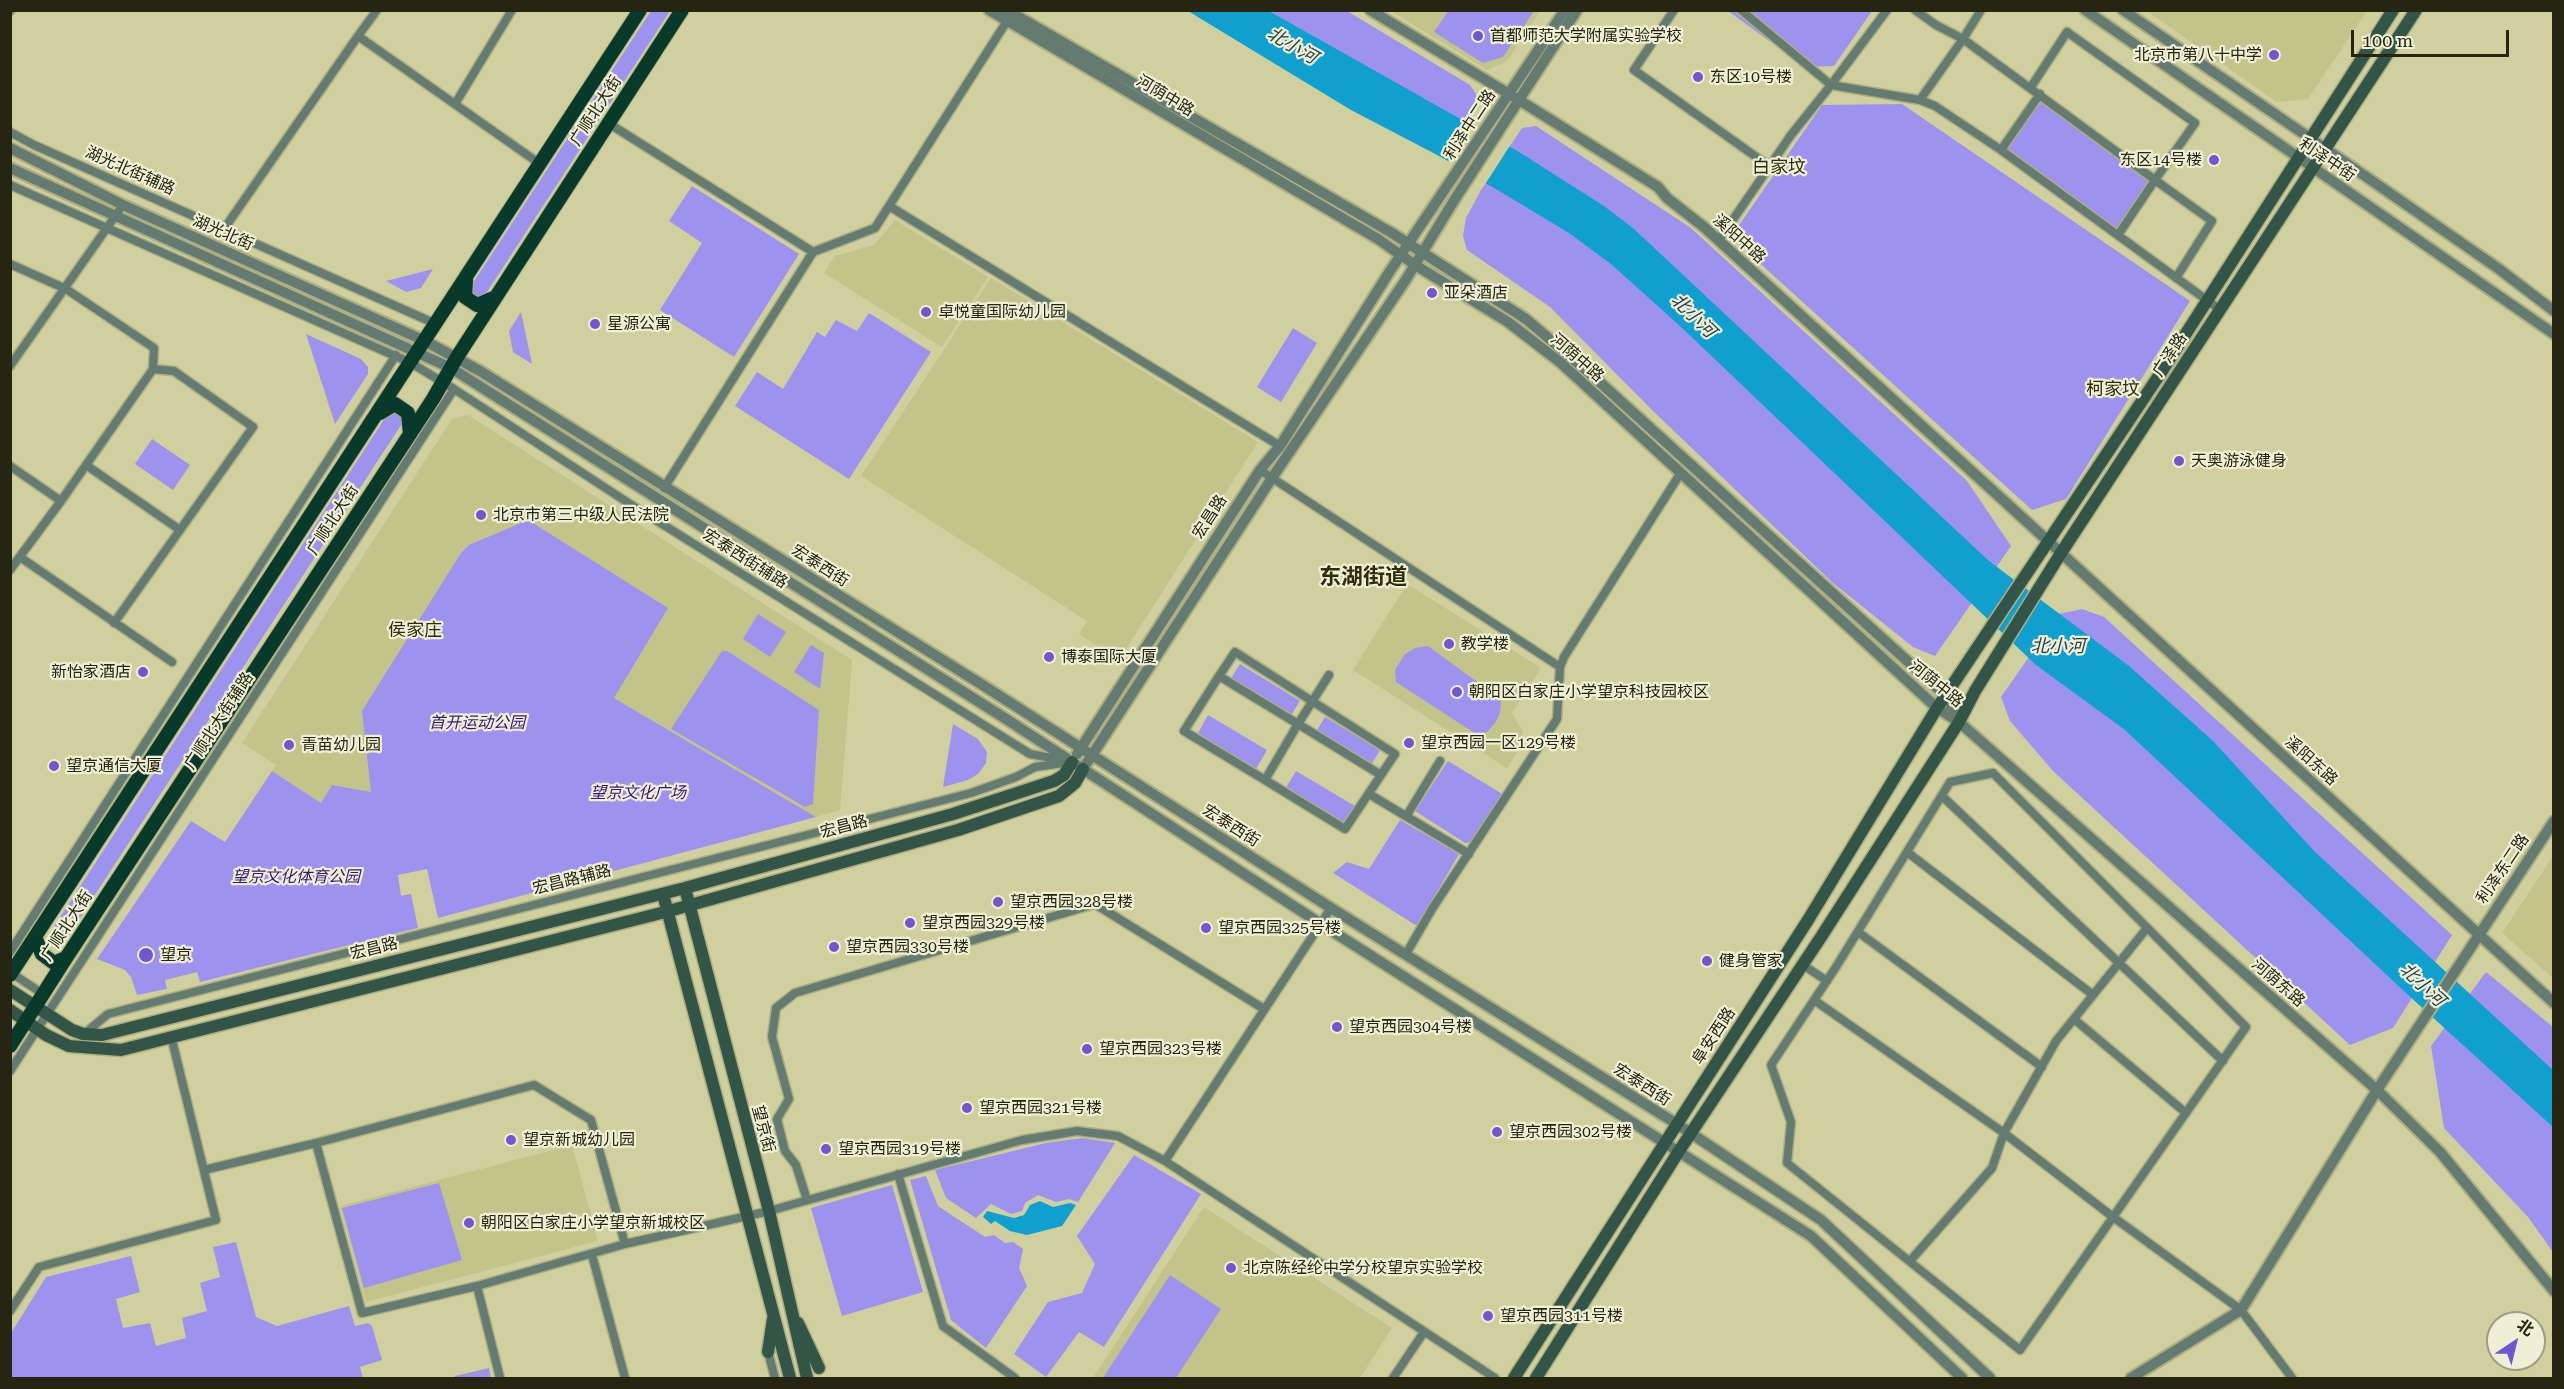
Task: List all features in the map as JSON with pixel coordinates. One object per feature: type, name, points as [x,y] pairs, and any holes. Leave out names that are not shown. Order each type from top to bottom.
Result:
[{"type":"main road","name":"广顺北大街","points":[[11,973],[640,10]]},
{"type":"main road","name":"广顺北大街","points":[[10,1046],[37,1029],[43,994],[410,434],[448,385],[454,363],[682,10]]},
{"type":"main road","name":"广泽路","points":[[1937,708],[2207,301],[2393,10]]},
{"type":"main road","name":"广泽路","points":[[1959,722],[1975,691],[2061,553],[2416,10]]},
{"type":"main road","points":[[466,278],[465,297],[477,305],[496,297]]},
{"type":"main road","points":[[377,414],[394,404],[408,413],[410,434]]},
{"type":"main road","name":"阜安西路","points":[[1514,1378],[1808,920],[1937,708]]},
{"type":"main road","points":[[1536,1378],[1679,1151],[1803,965],[1959,722]]},
{"type":"main road","name":"宏昌路","points":[[83,1034],[102,1035],[685,888],[953,814],[1042,786],[1064,775],[1072,762]]},
{"type":"main road","name":"宏昌路","points":[[10,1010],[37,1029],[69,1046],[121,1050],[669,911],[958,830],[1048,800],[1068,790],[1083,769]]},
{"type":"main road","name":"望京街","points":[[685,888],[769,1211],[807,1378]]},
{"type":"main road","points":[[663,894],[790,1378]]},
{"type":"main road","points":[[35,937],[42,954],[54,963],[66,958]]},
{"type":"main road","points":[[10,990],[83,1034]]},
{"type":"main road","points":[[790,1310],[820,1373]]},
{"type":"main road","points":[[768,1352],[774,1312]]},
{"type":"street","points":[[224,229],[376,10]]},
{"type":"street","points":[[455,105],[512,10]]},
{"type":"street","name":"河荫中路","points":[[989,10],[1007,16],[1408,243],[1505,303],[1567,352],[1946,696],[1959,722]]},
{"type":"street","name":"溪阳中路","points":[[1370,10],[1658,187],[1667,198],[1719,240],[2048,543]]},
{"type":"street","name":"利泽中二路","points":[[1400,255],[1564,10]]},
{"type":"street","name":"利泽中二路","points":[[1414,265],[1577,10]]},
{"type":"street","points":[[1674,10],[1634,70],[1769,165]]},
{"type":"street","points":[[1741,10],[1831,85],[1920,100],[1935,106],[2001,150],[2219,309]]},
{"type":"street","points":[[1719,240],[1769,165],[1887,10]]},
{"type":"street","points":[[1916,10],[1936,26],[1963,39],[2031,87],[2212,221],[2176,278]]},
{"type":"street","points":[[1920,100],[1981,10]]},
{"type":"street","name":"利泽中街","points":[[2085,10],[2553,334]]},
{"type":"street","name":"利泽中街","points":[[2123,10],[2499,269],[2553,310]]},
{"type":"street","points":[[664,488],[813,252],[875,228],[1007,16]]},
{"type":"street","name":"河荫中路","points":[[1007,16],[1378,239],[1414,265],[1534,340],[1937,708],[1959,722]]},
{"type":"street","points":[[2031,87],[2067,32],[2195,123],[2118,235]]},
{"type":"street","points":[[358,36],[540,164]]},
{"type":"street","points":[[2001,150],[2040,94]]},
{"type":"street","points":[[608,123],[813,252]]},
{"type":"street","name":"湖光北街辅路","points":[[10,132],[34,145],[436,324]]},
{"type":"street","name":"湖光北街","points":[[10,148],[418,352]]},
{"type":"street","name":"湖光北街","points":[[10,168],[418,352]]},
{"type":"street","points":[[10,185],[396,355],[418,352]]},
{"type":"street","points":[[10,366],[123,205]]},
{"type":"street","points":[[889,206],[1280,446]]},
{"type":"street","name":"宏昌路","points":[[1072,762],[1260,470],[1280,446],[1400,255]]},
{"type":"street","points":[[10,264],[66,289],[154,348],[153,369],[10,570]]},
{"type":"street","name":"宏昌路","points":[[1083,769],[1414,265]]},
{"type":"street","name":"宏泰西街","points":[[418,352],[454,363],[664,488],[1677,1124],[1821,1220],[1990,1378]]},
{"type":"street","name":"宏泰西街辅路","points":[[418,352],[448,385],[630,504],[1030,754],[1072,762]]},
{"type":"street","points":[[10,952],[396,355]]},
{"type":"street","name":"宏泰西街","points":[[454,363],[1321,924],[1811,1236],[1962,1378]]},
{"type":"street","points":[[114,623],[253,427],[174,371],[153,369]]},
{"type":"street","name":"广顺北大街辅路","points":[[41,1010],[448,385]]},
{"type":"street","points":[[86,465],[180,530]]},
{"type":"street","points":[[10,466],[61,501]]},
{"type":"street","points":[[1260,470],[1560,667]]},
{"type":"street","points":[[1406,954],[1557,719],[1560,667],[1680,474]]},
{"type":"street","name":"溪阳东路","points":[[2048,543],[2553,1003]]},
{"type":"street","points":[[20,557],[172,662]]},
{"type":"street","points":[[1235,652],[1395,754],[1346,829],[1184,731],[1219,676],[1235,652]]},
{"type":"street","points":[[1265,780],[1329,675]]},
{"type":"street","points":[[1219,676],[1381,776]]},
{"type":"street","name":"河荫东路","points":[[1959,722],[2377,1090],[2440,1152],[2553,1291]]},
{"type":"street","points":[[1407,815],[1440,761]]},
{"type":"street","name":"宏昌路辅路","points":[[83,1034],[108,1014],[971,794],[1016,777],[1035,766],[1072,762]]},
{"type":"street","points":[[1993,773],[2246,1028],[2020,1350],[1787,1163],[1791,1122],[1771,1065],[1827,981],[1942,796],[1950,782],[1993,773]]},
{"type":"street","points":[[1369,794],[1469,854]]},
{"type":"street","points":[[1942,796],[2223,1061]]},
{"type":"street","name":"利泽东二路","points":[[2241,1310],[2377,1090],[2553,821]]},
{"type":"street","points":[[1907,852],[2093,995]]},
{"type":"street","points":[[807,1200],[796,1165],[784,1151],[777,1119],[789,1099],[772,1037],[776,1008],[795,993],[1095,904],[1264,1009]]},
{"type":"street","points":[[1166,1161],[1331,908]]},
{"type":"street","points":[[1910,1261],[1992,1168],[2004,1133],[2056,1041],[2148,928]]},
{"type":"street","points":[[1858,932],[2042,1066]]},
{"type":"street","points":[[1803,965],[1827,981]]},
{"type":"street","points":[[11,973],[43,994]]},
{"type":"street","points":[[1814,1000],[2004,1133],[2113,1217],[2241,1310],[2292,1378]]},
{"type":"street","points":[[2074,1019],[2186,1113]]},
{"type":"street","points":[[10,1071],[37,1029]]},
{"type":"street","points":[[10,1311],[39,1267],[216,1220],[171,1036]]},
{"type":"street","points":[[204,1170],[534,1085],[591,1120],[625,1244]]},
{"type":"street","points":[[316,1143],[362,1313],[477,1286],[625,1244],[748,1217],[1022,1140],[1077,1131],[1118,1136],[1166,1161],[1495,1378]]},
{"type":"street","points":[[898,1174],[943,1326],[1015,1378]]},
{"type":"street","points":[[592,1255],[624,1378]]},
{"type":"street","points":[[477,1286],[500,1378]]},
{"type":"street","points":[[2131,1378],[2241,1310]]},
{"type":"street","points":[[1393,1378],[1424,1332]]},
{"type":"street","points":[[768,1352],[775,1378]]},
{"type":"shaded area","name":"首都师范大学附属实验学校","points":[[1391,11],[1540,11],[1507,61],[1487,70]]},
{"type":"shaded area","name":"北京市第八十中学","points":[[2147,11],[2367,11],[2308,99],[2277,102]]},
{"type":"shaded area","name":"卓悦童国际幼儿园","points":[[895,220],[988,277],[942,347],[824,273],[835,256],[874,245]]},
{"type":"shaded area","points":[[991,278],[1258,442],[1119,660],[1079,634],[1087,621],[861,476]]},
{"type":"shaded area","name":"北京市第三中级人民法院","points":[[468,415],[852,660],[840,810],[816,817],[614,698],[371,792],[321,803],[272,771],[276,765],[242,743],[452,419]]},
{"type":"shaded area","name":"朝阳区白家庄小学望京科技园校区","points":[[1407,584],[1541,668],[1512,713],[1523,732],[1517,752],[1507,768],[1353,670]]},
{"type":"shaded area","points":[[2553,856],[2553,978],[2502,933]]},
{"type":"shaded area","name":"朝阳区白家庄小学望京新城校区","points":[[572,1145],[598,1241],[366,1302],[340,1206]]},
{"type":"shaded area","name":"北京陈经纶中学分校望京实验学校","points":[[1204,1207],[1392,1328],[1360,1378],[1093,1378]]},
{"type":"green space","name":"首都师范大学附属实验学校","points":[[1449,10],[1534,11],[1503,57],[1483,63],[1434,32]]},
{"type":"green space","points":[[651,11],[670,11],[485,295],[478,299],[470,294],[471,286]]},
{"type":"green space","points":[[1269,11],[1347,11],[1470,85],[1476,94],[1476,103],[1466,124]]},
{"type":"green space","points":[[1728,11],[1872,11],[1834,66],[1805,67]]},
{"type":"green space","points":[[2038,100],[2153,180],[2118,232],[2004,148]]},
{"type":"green space","points":[[1902,104],[2190,301],[2066,499],[2032,510],[1731,237],[1822,105]]},
{"type":"green space","points":[[1536,126],[1691,228],[1967,481],[2011,546],[1935,656],[1913,647],[1833,583],[1653,411],[1550,307],[1467,250],[1463,236],[1466,218],[1481,190],[1522,128]]},
{"type":"green space","points":[[692,186],[799,254],[734,357],[660,310],[702,243],[669,221]]},
{"type":"green space","points":[[433,269],[421,288],[406,292],[386,281]]},
{"type":"green space","points":[[521,312],[532,364],[513,352],[509,331]]},
{"type":"green space","points":[[869,313],[931,352],[849,479],[735,406],[757,372],[783,389],[817,332],[825,337],[836,320],[857,331]]},
{"type":"green space","points":[[1293,328],[1317,343],[1281,402],[1257,387]]},
{"type":"green space","points":[[306,334],[361,359],[368,367],[368,374],[335,424]]},
{"type":"green space","points":[[400,410],[403,422],[68,936],[57,938],[54,932],[55,925],[389,412]]},
{"type":"green space","points":[[152,439],[190,465],[173,490],[135,464]]},
{"type":"green space","points":[[528,520],[668,608],[614,698],[816,817],[438,918],[427,869],[398,875],[401,896],[411,894],[418,928],[200,982],[197,972],[165,980],[167,989],[137,995],[131,977],[125,970],[97,959],[191,821],[225,842],[272,771],[321,803],[332,785],[371,792],[362,711],[461,553],[469,545]]},
{"type":"green space","points":[[2082,609],[2104,617],[2452,935],[2393,1028],[2350,1045],[2053,771],[2010,721],[2001,697],[2059,614]]},
{"type":"green space","points":[[758,614],[786,632],[770,657],[743,639]]},
{"type":"green space","points":[[811,645],[824,653],[820,689],[794,672]]},
{"type":"green space","points":[[1428,646],[1498,697],[1501,702],[1500,713],[1488,731],[1479,736],[1396,682],[1395,670],[1405,654],[1415,648]]},
{"type":"green space","points":[[722,651],[727,651],[819,710],[813,804],[805,807],[671,729]]},
{"type":"green space","points":[[1240,664],[1300,701],[1290,717],[1230,680]]},
{"type":"green space","points":[[1208,715],[1267,750],[1256,769],[1197,735]]},
{"type":"green space","points":[[1325,717],[1380,750],[1371,765],[1316,732]]},
{"type":"green space","points":[[953,724],[978,739],[987,752],[986,763],[978,774],[968,780],[943,787]]},
{"type":"green space","points":[[1448,761],[1504,795],[1473,842],[1465,843],[1415,811]]},
{"type":"green space","points":[[1296,771],[1355,806],[1344,825],[1284,791]]},
{"type":"green space","points":[[1400,820],[1459,854],[1417,926],[1333,873],[1347,862],[1369,869]]},
{"type":"green space","points":[[2486,972],[2553,1027],[2553,1252],[2528,1217],[2444,1128],[2431,1046]]},
{"type":"green space","points":[[1082,1138],[1115,1143],[1078,1202],[1069,1199],[1056,1202],[1038,1195],[1025,1203],[1022,1211],[1011,1214],[991,1204],[976,1218],[946,1198],[935,1170],[1046,1143]]},
{"type":"green space","points":[[1134,1155],[1201,1194],[1104,1347],[1079,1332],[1046,1377],[1014,1354],[1048,1302],[1082,1293],[1095,1264],[1077,1236]]},
{"type":"green space","points":[[926,1176],[938,1206],[985,1237],[994,1235],[1005,1243],[1013,1242],[1023,1249],[1019,1268],[1027,1286],[986,1348],[951,1320],[910,1180]]},
{"type":"green space","points":[[439,1183],[462,1260],[364,1288],[342,1208]]},
{"type":"green space","points":[[892,1185],[923,1292],[842,1316],[811,1208]]},
{"type":"green space","points":[[236,1242],[256,1317],[277,1326],[349,1306],[355,1326],[368,1323],[372,1326],[382,1360],[360,1367],[363,1378],[11,1378],[11,1333],[46,1277],[131,1256],[140,1292],[116,1299],[123,1328],[150,1323],[156,1346],[186,1338],[182,1318],[207,1311],[200,1283],[220,1277],[213,1247]]},
{"type":"green space","points":[[1170,1275],[1221,1309],[1176,1378],[1103,1378]]},
{"type":"green space","points":[[489,1368],[491,1378],[455,1378],[455,1376]]},
{"type":"water","name":"北小河","points":[[1188,11],[1269,11],[1519,152],[1604,206],[1634,229],[1989,561],[2129,666],[2213,741],[2315,852],[2553,1070],[2553,1127],[2125,730],[2036,665],[1681,327],[1611,264],[1569,233],[1506,195],[1441,157],[1351,110]]},
{"type":"water","points":[[1040,1201],[1053,1207],[1070,1203],[1076,1205],[1062,1226],[1027,1235],[1010,1231],[995,1221],[991,1224],[983,1217],[987,1211],[1014,1218],[1024,1215],[1030,1205]]},
{"type":"pier","points":[[1473,124],[1511,144],[1484,186],[1447,164]]},
{"type":"place","name":"首都师范大学附属实验学校","points":[[1478,36]]},
{"type":"place","name":"北京市第八十中学","points":[[2274,55]]},
{"type":"place","name":"东区10号楼","points":[[1698,77]]},
{"type":"place","name":"东区14号楼","points":[[2214,160]]},
{"type":"place","name":"亚朵酒店","points":[[1432,293]]},
{"type":"place","name":"卓悦童国际幼儿园","points":[[926,312]]},
{"type":"place","name":"星源公寓","points":[[595,324]]},
{"type":"place","name":"天奥游泳健身","points":[[2179,461]]},
{"type":"place","name":"北京市第三中级人民法院","points":[[481,515]]},
{"type":"place","name":"教学楼","points":[[1449,644]]},
{"type":"place","name":"博泰国际大厦","points":[[1049,657]]},
{"type":"place","name":"新怡家酒店","points":[[143,672]]},
{"type":"place","name":"朝阳区白家庄小学望京科技园校区","points":[[1457,692]]},
{"type":"place","name":"望京西园一区129号楼","points":[[1409,743]]},
{"type":"place","name":"青苗幼儿园","points":[[289,745]]},
{"type":"place","name":"望京通信大厦","points":[[54,766]]},
{"type":"place","name":"望京西园328号楼","points":[[998,902]]},
{"type":"place","name":"望京西园329号楼","points":[[910,923]]},
{"type":"place","name":"望京西园325号楼","points":[[1206,928]]},
{"type":"place","name":"望京西园330号楼","points":[[834,947]]},
{"type":"place","name":"望京","points":[[146,955]]},
{"type":"place","name":"健身管家","points":[[1707,961]]},
{"type":"place","name":"望京西园304号楼","points":[[1337,1027]]},
{"type":"place","name":"望京西园323号楼","points":[[1087,1049]]},
{"type":"place","name":"望京西园321号楼","points":[[967,1108]]},
{"type":"place","name":"望京西园302号楼","points":[[1497,1132]]},
{"type":"place","name":"望京新城幼儿园","points":[[511,1140]]},
{"type":"place","name":"望京西园319号楼","points":[[826,1149]]},
{"type":"place","name":"朝阳区白家庄小学望京新城校区","points":[[469,1223]]},
{"type":"place","name":"北京陈经纶中学分校望京实验学校","points":[[1231,1268]]},
{"type":"place","name":"望京西园311号楼","points":[[1488,1316]]},
{"type":"district","name":"白家坟","points":[[1779,168]]},
{"type":"district","name":"柯家坟","points":[[2113,390]]},
{"type":"district","name":"东湖街道","points":[[1363,578]]},
{"type":"district","name":"侯家庄","points":[[415,631]]},
{"type":"park label","name":"首开运动公园","points":[[477,723]]},
{"type":"park label","name":"望京文化广场","points":[[638,793]]},
{"type":"park label","name":"望京文化体育公园","points":[[296,877]]}]
